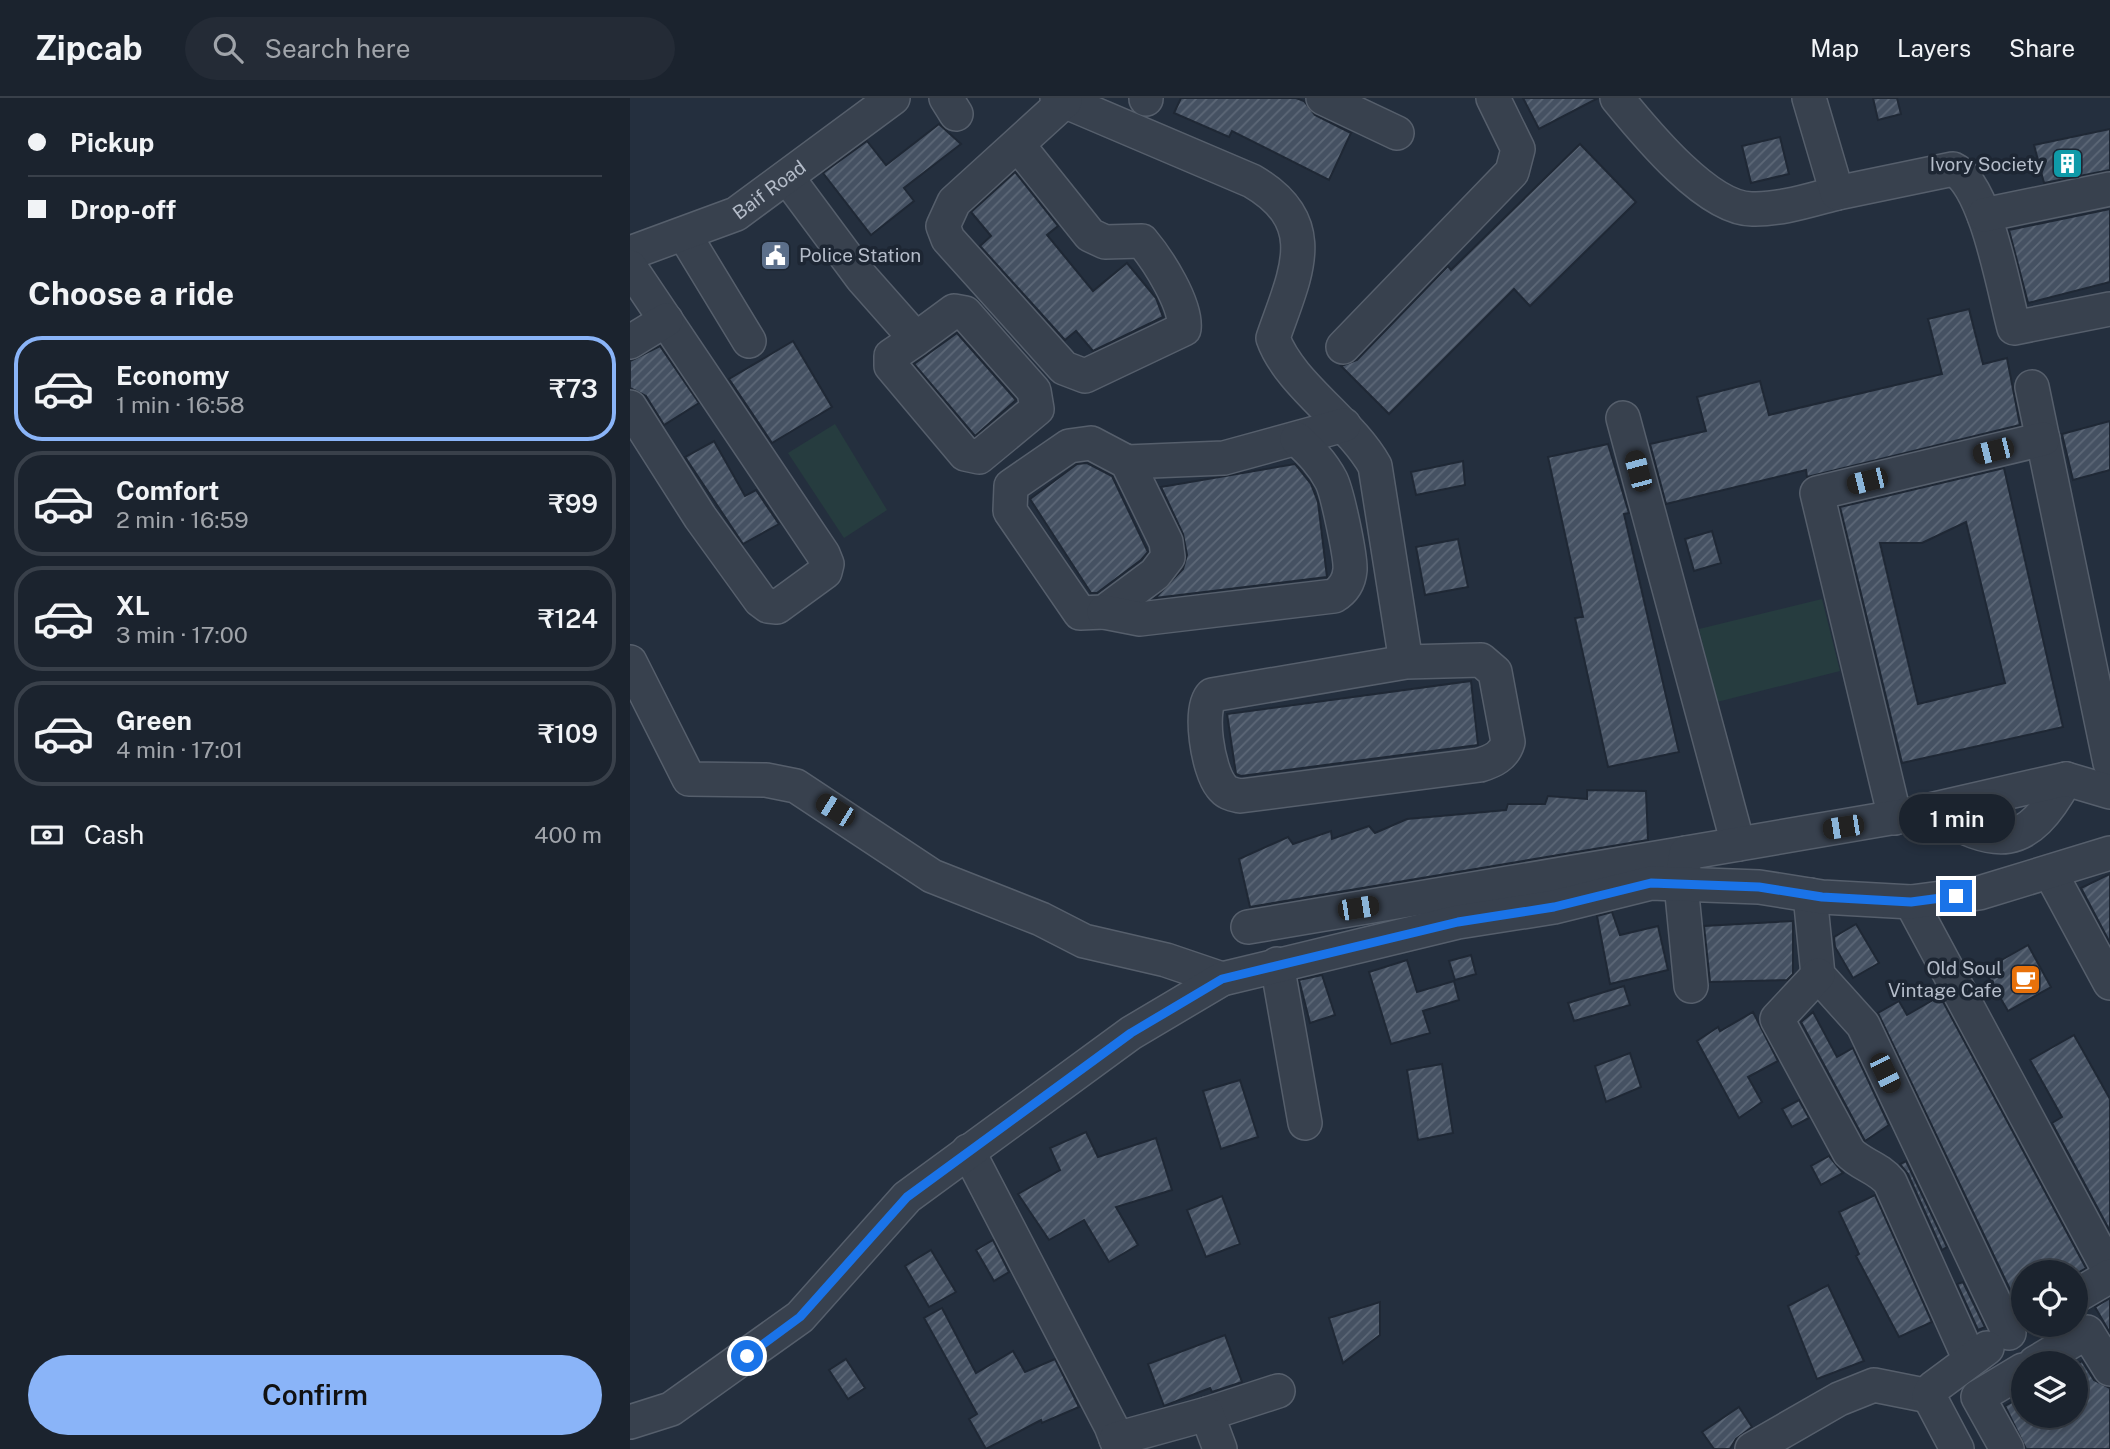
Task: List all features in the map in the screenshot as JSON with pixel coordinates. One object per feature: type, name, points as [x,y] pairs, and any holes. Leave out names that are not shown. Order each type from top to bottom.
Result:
[{"type":"street","name":"Baif Road","points":[[631,253],[736,214],[894,98]]},
{"type":"street","points":[[1323,98],[1397,133]]},
{"type":"street","points":[[1343,347],[1512,172],[1518,149],[1493,98]]},
{"type":"street","points":[[1617,98],[1684,172],[1716,198],[1750,210],[1953,169],[1964,174],[1971,183],[1984,215],[2014,328],[2110,309]]},
{"type":"street","points":[[1809,98],[1837,193]]},
{"type":"street","points":[[1018,145],[1090,235],[1105,242],[1142,241],[1186,317],[1184,329],[1098,372],[1078,375],[1064,368],[964,258],[948,239],[943,226],[946,213],[954,202],[1018,145],[1061,100],[1252,181],[1273,193],[1290,212],[1298,235],[1296,258],[1273,338],[1289,365],[1365,448],[1375,467],[1406,662]]},
{"type":"street","points":[[787,177],[862,278],[916,339]]},
{"type":"street","points":[[1984,215],[2110,190]]},
{"type":"street","points":[[684,234],[749,341]]},
{"type":"street","points":[[630,407],[700,517],[760,600],[768,606],[777,607],[825,572],[827,564],[823,554],[666,320],[631,253]]},
{"type":"street","points":[[954,311],[965,313],[1034,391],[1037,409],[979,457],[965,454],[891,366],[891,356],[916,339],[954,311]]},
{"type":"street","points":[[630,342],[666,320]]},
{"type":"street","points":[[2032,387],[2110,763]]},
{"type":"street","points":[[1623,418],[1738,845]]},
{"type":"street","points":[[1297,439],[1319,459],[1333,483],[1350,568],[1347,582],[1334,596],[1140,619],[1104,612],[1080,613],[1010,510],[1011,486],[1069,446],[1091,443],[1127,462],[1224,458],[1344,425]]},
{"type":"street","points":[[1895,818],[1816,493],[2043,439]]},
{"type":"street","points":[[1104,612],[1155,574],[1168,557],[1166,542],[1127,462]]},
{"type":"street","points":[[1481,660],[1490,665],[1495,672],[1508,742],[1506,750],[1490,762],[1480,765],[1240,796],[1227,793],[1219,784],[1211,766],[1203,708],[1212,695],[1406,662],[1481,660]]},
{"type":"street","points":[[630,662],[689,779],[766,780],[796,786],[932,876],[1041,919],[1084,941],[1166,960],[1222,979]]},
{"type":"street","points":[[630,1422],[671,1409],[800,1317],[907,1197],[1131,1033],[1222,979],[1458,922],[1554,907],[1651,883],[1738,845],[1895,818],[2066,779],[2110,792]]},
{"type":"street","points":[[1248,927],[1683,869],[1759,887],[1810,895],[1911,902],[1979,893],[2110,853]]},
{"type":"street","points":[[1683,869],[1691,986]]},
{"type":"street","points":[[2050,872],[2110,983]]},
{"type":"street","points":[[1810,895],[1818,975],[1863,1025],[2011,1317]]},
{"type":"street","points":[[1911,902],[2110,1274],[2088,1288]]},
{"type":"street","points":[[1277,964],[1305,1123]]},
{"type":"street","points":[[1818,975],[1777,1020],[1849,1152],[1856,1160],[1874,1166],[1890,1182],[1970,1360]]},
{"type":"street","points":[[968,1151],[1118,1444],[1278,1391]]},
{"type":"street","points":[[2055,1351],[2087,1332],[2110,1369]]},
{"type":"street","points":[[1928,1396],[1933,1388],[2011,1333]]},
{"type":"street","points":[[2007,1449],[1978,1397],[2011,1377]]},
{"type":"street","points":[[1752,1449],[1839,1399],[1874,1385],[1928,1396],[1957,1449]]},
{"type":"street","points":[[1207,1414],[1220,1449]]},
{"type":"green space","points":[[835,424],[887,510],[844,538],[788,453]]},
{"type":"green space","points":[[1822,599],[1840,671],[1717,702],[1699,629]]},
{"type":"building","points":[[1181,98],[1296,98],[1304,101],[1315,115],[1351,133],[1329,180],[1232,131],[1229,137],[1174,113]]},
{"type":"building","points":[[1523,98],[1598,98],[1539,129]]},
{"type":"building","points":[[1873,98],[1897,98],[1901,114],[1878,120]]},
{"type":"building","points":[[939,124],[961,144],[904,188],[914,201],[871,235],[823,173],[867,141],[886,165]]},
{"type":"building","name":"Ivory Society","points":[[2110,129],[2110,170],[2044,183],[2034,145]]},
{"type":"building","points":[[1780,137],[1789,174],[1751,183],[1742,146]]},
{"type":"building","points":[[1580,144],[1636,202],[1530,306],[1514,289],[1389,414],[1341,366],[1357,360],[1448,266],[1451,270]]},
{"type":"building","points":[[1015,172],[1058,226],[1047,235],[1093,291],[1127,263],[1156,298],[1163,317],[1093,351],[1076,331],[1065,340],[980,246],[991,236],[971,212]]},
{"type":"building","points":[[2110,209],[2110,282],[2028,303],[2009,230]]},
{"type":"building","points":[[1969,309],[1983,364],[2007,358],[2020,425],[1807,477],[1806,470],[1666,504],[1650,444],[1706,431],[1697,397],[1760,381],[1769,415],[1942,374],[1928,319]]},
{"type":"building","points":[[957,333],[1016,400],[975,436],[914,364]]},
{"type":"building","points":[[793,341],[832,407],[772,443],[729,379]]},
{"type":"building","points":[[660,346],[699,403],[664,425],[646,396],[630,388],[630,361]]},
{"type":"building","points":[[2110,421],[2110,470],[2073,480],[2062,434]]},
{"type":"building","points":[[714,441],[745,496],[756,490],[779,524],[743,544],[685,457]]},
{"type":"building","points":[[1608,444],[1629,513],[1624,514],[1679,752],[1608,767],[1575,618],[1583,617],[1548,457]]},
{"type":"building","points":[[1463,461],[1465,485],[1416,495],[1411,472]]},
{"type":"building","points":[[1087,463],[1112,476],[1148,552],[1097,593],[1091,593],[1030,499],[1077,464]]},
{"type":"building","points":[[1295,464],[1311,484],[1318,502],[1327,577],[1155,598],[1183,569],[1187,555],[1183,534],[1161,487]]},
{"type":"building","points":[[2004,468],[2063,727],[1902,763],[1840,507]],"holes":[[[1966,522],[2005,683],[1918,704],[1880,543],[1922,543]]]},
{"type":"building","points":[[1712,531],[1721,563],[1694,571],[1685,539]]},
{"type":"building","points":[[1458,539],[1468,587],[1425,595],[1416,547]]},
{"type":"building","points":[[1471,681],[1478,745],[1241,776],[1236,774],[1227,714]]},
{"type":"building","points":[[1587,790],[1646,791],[1648,840],[1250,907],[1239,859],[1288,837],[1293,844],[1331,831],[1332,839],[1369,826],[1375,833],[1407,819],[1506,810],[1508,804],[1545,804],[1548,796],[1587,799]]},
{"type":"building","points":[[2110,874],[2110,943],[2081,888]]},
{"type":"building","points":[[1612,912],[1620,935],[1658,926],[1668,970],[1610,984],[1597,916]]},
{"type":"building","points":[[1793,921],[1793,974],[1787,980],[1710,982],[1704,926]]},
{"type":"building","points":[[1856,924],[1879,963],[1853,978],[1835,947],[1834,937]]},
{"type":"building","points":[[2028,945],[2051,987],[2008,1011],[1984,970]]},
{"type":"building","points":[[1471,955],[1476,974],[1455,980],[1449,961]]},
{"type":"building","points":[[1407,960],[1417,992],[1454,981],[1459,1000],[1423,1011],[1430,1033],[1391,1044],[1369,972]]},
{"type":"building","points":[[1322,975],[1335,1015],[1310,1023],[1299,980]]},
{"type":"building","points":[[1624,986],[1630,1005],[1574,1021],[1568,1003]]},
{"type":"building","points":[[1940,996],[2082,1260],[2011,1260],[2011,1292],[1878,1013],[1899,1001],[1907,1015]]},
{"type":"building","points":[[1753,1012],[1778,1061],[1748,1077],[1762,1102],[1739,1118],[1697,1041],[1718,1027],[1720,1031]]},
{"type":"building","points":[[1813,1012],[1837,1057],[1853,1048],[1889,1125],[1865,1141],[1801,1022]]},
{"type":"building","points":[[2074,1035],[2110,1099],[2110,1231],[2052,1123],[2062,1117],[2030,1060]]},
{"type":"building","points":[[1630,1053],[1641,1087],[1606,1102],[1595,1066]]},
{"type":"building","points":[[1442,1064],[1453,1133],[1418,1140],[1407,1070]]},
{"type":"building","points":[[1240,1080],[1258,1137],[1221,1149],[1203,1091]]},
{"type":"building","points":[[1799,1100],[1809,1118],[1792,1127],[1782,1109]]},
{"type":"building","points":[[1086,1132],[1098,1157],[1156,1138],[1172,1190],[1116,1207],[1138,1245],[1109,1262],[1084,1220],[1049,1240],[1018,1194],[1060,1170],[1050,1148]]},
{"type":"building","points":[[1829,1156],[1843,1173],[1821,1185],[1811,1166]]},
{"type":"building","points":[[1906,1161],[1947,1247],[1942,1250],[1908,1174],[1900,1164]]},
{"type":"building","points":[[1875,1195],[1932,1322],[1899,1337],[1856,1256],[1859,1254],[1839,1212]]},
{"type":"building","points":[[1222,1196],[1240,1244],[1206,1257],[1187,1210]]},
{"type":"building","points":[[993,1240],[1009,1272],[994,1281],[976,1250]]},
{"type":"building","points":[[931,1250],[956,1292],[929,1307],[905,1266]]},
{"type":"building","points":[[1963,1282],[1985,1327],[1978,1330],[1957,1284]]},
{"type":"building","points":[[1828,1285],[1864,1361],[1817,1379],[1788,1306]]},
{"type":"building","points":[[2110,1298],[2110,1333],[2095,1307]]},
{"type":"building","points":[[1380,1302],[1380,1335],[1343,1363],[1329,1318]]},
{"type":"building","points":[[942,1308],[976,1373],[1013,1351],[1025,1372],[1055,1359],[1079,1407],[1042,1423],[1041,1420],[986,1449],[969,1419],[977,1414],[924,1318]]},
{"type":"building","points":[[1225,1335],[1242,1382],[1212,1392],[1210,1388],[1164,1406],[1148,1364]]},
{"type":"building","points":[[846,1359],[865,1388],[848,1399],[829,1370]]},
{"type":"building","points":[[2088,1370],[2094,1380],[2110,1388],[2110,1449],[2026,1449],[2016,1428],[2088,1428]]},
{"type":"building","points":[[2011,1403],[2011,1418],[2005,1406]]},
{"type":"building","points":[[1739,1407],[1752,1427],[1736,1439],[1730,1449],[1714,1449],[1702,1432]]},
{"type":"place","name":"Ivory Society","points":[[2067,164]]},
{"type":"place","name":"Police Station","points":[[776,255]]},
{"type":"place","name":"Old Soul Vintage Cafe","points":[[2025,979]]},
{"type":"route","points":[[747,1356],[800,1317],[907,1197],[988,1136],[1079,1074],[1131,1033],[1222,979],[1458,922],[1554,907],[1651,883],[1759,887],[1822,897],[1911,902],[1956,896]]}]
